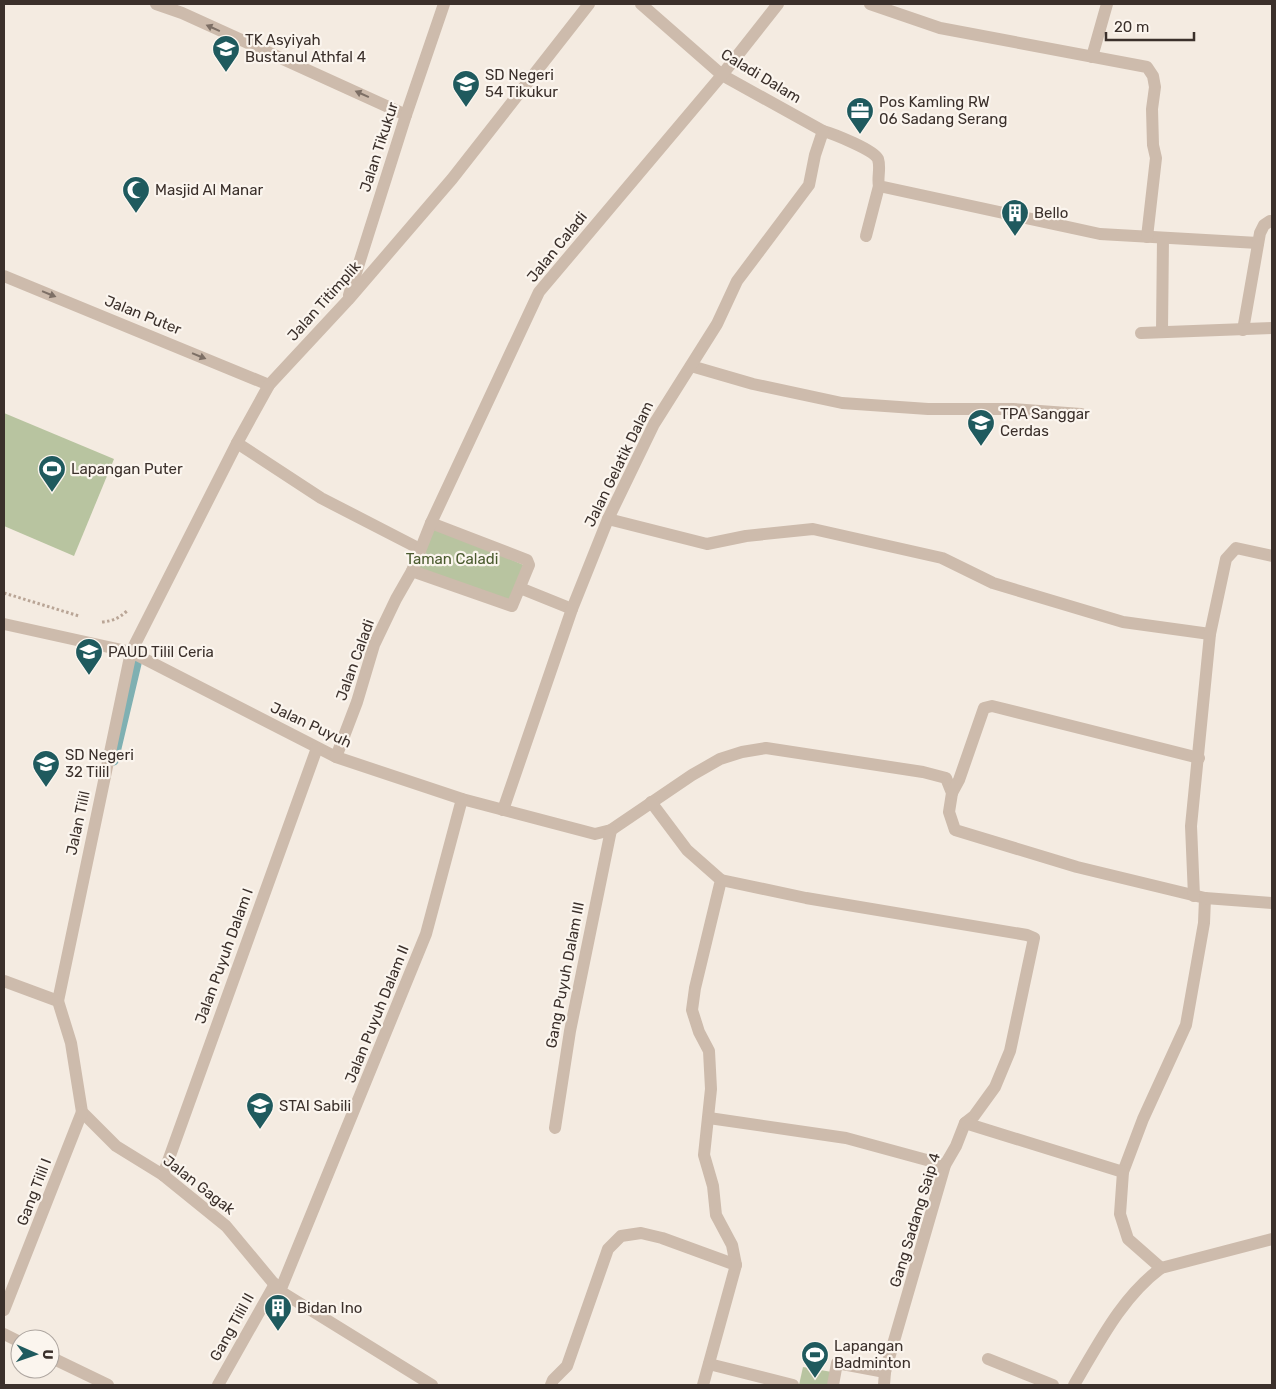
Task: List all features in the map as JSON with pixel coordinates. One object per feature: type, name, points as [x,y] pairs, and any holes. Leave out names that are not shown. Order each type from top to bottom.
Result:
[{"type":"street","points":[[156,4],[185,9],[406,115]]},
{"type":"street","name":"Jalan Tikukur","points":[[348,300],[406,115],[444,4]]},
{"type":"street","name":"Jalan Titimplik","points":[[131,652],[237,443],[269,385],[348,300],[452,179],[589,4]]},
{"type":"street","name":"Caladi Dalam","points":[[640,4],[722,75],[823,131],[841,137],[876,155],[879,162],[879,186]]},
{"type":"street","name":"Jalan Caladi","points":[[336,757],[357,702],[374,645],[412,570],[431,523],[539,292],[722,75],[778,4]]},
{"type":"street","points":[[870,4],[940,28],[1147,68],[1153,76],[1155,87],[1152,109],[1153,145],[1156,158],[1147,237]]},
{"type":"street","points":[[1092,57],[1107,4]]},
{"type":"street","name":"Jalan Gelatik Dalam","points":[[503,810],[572,609],[608,519],[654,424],[717,324],[738,281],[809,185],[815,155],[823,131]]},
{"type":"street","points":[[866,236],[879,186],[1100,234],[1258,243]]},
{"type":"street","points":[[1243,330],[1258,243],[1264,225],[1272,221]]},
{"type":"street","points":[[1162,331],[1163,238]]},
{"type":"street","name":"Jalan Puter","points":[[4,276],[269,385]]},
{"type":"street","points":[[1141,333],[1272,328]]},
{"type":"street","points":[[691,366],[753,384],[842,404],[1081,414]]},
{"type":"street","points":[[237,443],[322,498],[420,549]]},
{"type":"street","points":[[608,519],[708,544],[746,536],[813,529],[942,558],[993,583],[1123,622],[1210,634]]},
{"type":"street","points":[[412,570],[513,606],[529,565],[527,560],[431,523]]},
{"type":"street","points":[[1161,1268],[1128,1239],[1120,1214],[1122,1172],[1143,1120],[1186,1025],[1204,923],[1191,826],[1210,634],[1226,559],[1236,548],[1272,556]]},
{"type":"street","points":[[520,588],[572,609]]},
{"type":"street","name":"Jalan Puyuh","points":[[4,624],[131,652],[336,757],[462,799],[503,810],[595,834],[611,830]]},
{"type":"street","name":"Jalan Tilil","points":[[58,1001],[131,652]]},
{"type":"street","points":[[1199,758],[992,706],[984,708],[959,780],[952,793],[949,812],[955,830],[1077,867],[1200,897],[1272,904]]},
{"type":"street","name":"Jalan Puyuh Dalam I","points":[[163,1175],[317,748]]},
{"type":"street","points":[[611,830],[692,775],[720,759],[742,752],[766,748],[923,772],[946,778],[952,793]]},
{"type":"street","name":"Jalan Puyuh Dalam II","points":[[278,1288],[426,934],[462,799]]},
{"type":"street","points":[[652,802],[687,850],[721,880],[695,988],[692,1010],[699,1032],[709,1051],[711,1089],[704,1156],[713,1186],[716,1215],[732,1245],[736,1264],[703,1385]]},
{"type":"street","name":"Gang Puyuh Dalam III","points":[[555,1128],[570,1031],[611,830]]},
{"type":"street","name":"Gang Sadang Saip 4","points":[[721,880],[816,900],[1027,935],[1034,938],[1010,1051],[995,1087],[974,1116],[965,1123],[946,1165],[885,1372],[884,1385]]},
{"type":"street","points":[[4,981],[58,1001],[71,1043],[82,1112]]},
{"type":"street","name":"Jalan Gagak","points":[[82,1112],[116,1146],[163,1175],[226,1226],[278,1288],[432,1385]]},
{"type":"street","name":"Gang Tilil I","points":[[4,1310],[82,1112]]},
{"type":"street","points":[[709,1118],[846,1138],[946,1165]]},
{"type":"street","points":[[965,1123],[1122,1172]]},
{"type":"street","points":[[551,1385],[553,1380],[567,1366],[608,1249],[621,1236],[641,1233],[662,1238],[736,1264]]},
{"type":"street","points":[[1074,1385],[1120,1308],[1146,1279],[1161,1268],[1272,1239]]},
{"type":"street","name":"Gang Tilil II","points":[[218,1385],[278,1288]]},
{"type":"street","points":[[988,1359],[1053,1385]]},
{"type":"street","points":[[60,1362],[108,1385]]},
{"type":"street","points":[[833,1385],[837,1362],[885,1372]]},
{"type":"street","points":[[709,1364],[793,1385]]},
{"type":"path","points":[[4,593],[80,617]]},
{"type":"path","points":[[99,622],[111,622],[120,618],[130,608]]},
{"type":"green space","name":"Lapangan Puter","points":[[4,413],[114,459],[74,556],[4,526]]},
{"type":"green space","name":"Taman Caladi","points":[[434,527],[526,566],[511,604],[415,570]]},
{"type":"green space","name":"Lapangan Badminton","points":[[803,1367],[832,1372],[829,1385],[799,1385]]},
{"type":"waterway","points":[[114,761],[137,664]]},
{"type":"place","name":"TK Asyiyah Bustanul Athfal 4","points":[[226,73]]},
{"type":"place","name":"SD Negeri 54 Tikukur","points":[[466,108]]},
{"type":"place","name":"Pos Kamling RW 06 Sadang Serang","points":[[860,135]]},
{"type":"place","name":"Masjid Al Manar","points":[[136,214]]},
{"type":"place","name":"Bello","points":[[1015,237]]},
{"type":"place","name":"TPA Sanggar Cerdas","points":[[981,447]]},
{"type":"place","name":"Lapangan Puter","points":[[52,493]]},
{"type":"place","name":"PAUD Tilil Ceria","points":[[89,676]]},
{"type":"place","name":"SD Negeri 32 Tilil","points":[[46,788]]},
{"type":"place","name":"STAI Sabili","points":[[260,1130]]},
{"type":"place","name":"Bidan Ino","points":[[278,1332]]},
{"type":"place","name":"Lapangan Badminton","points":[[815,1379]]}]
